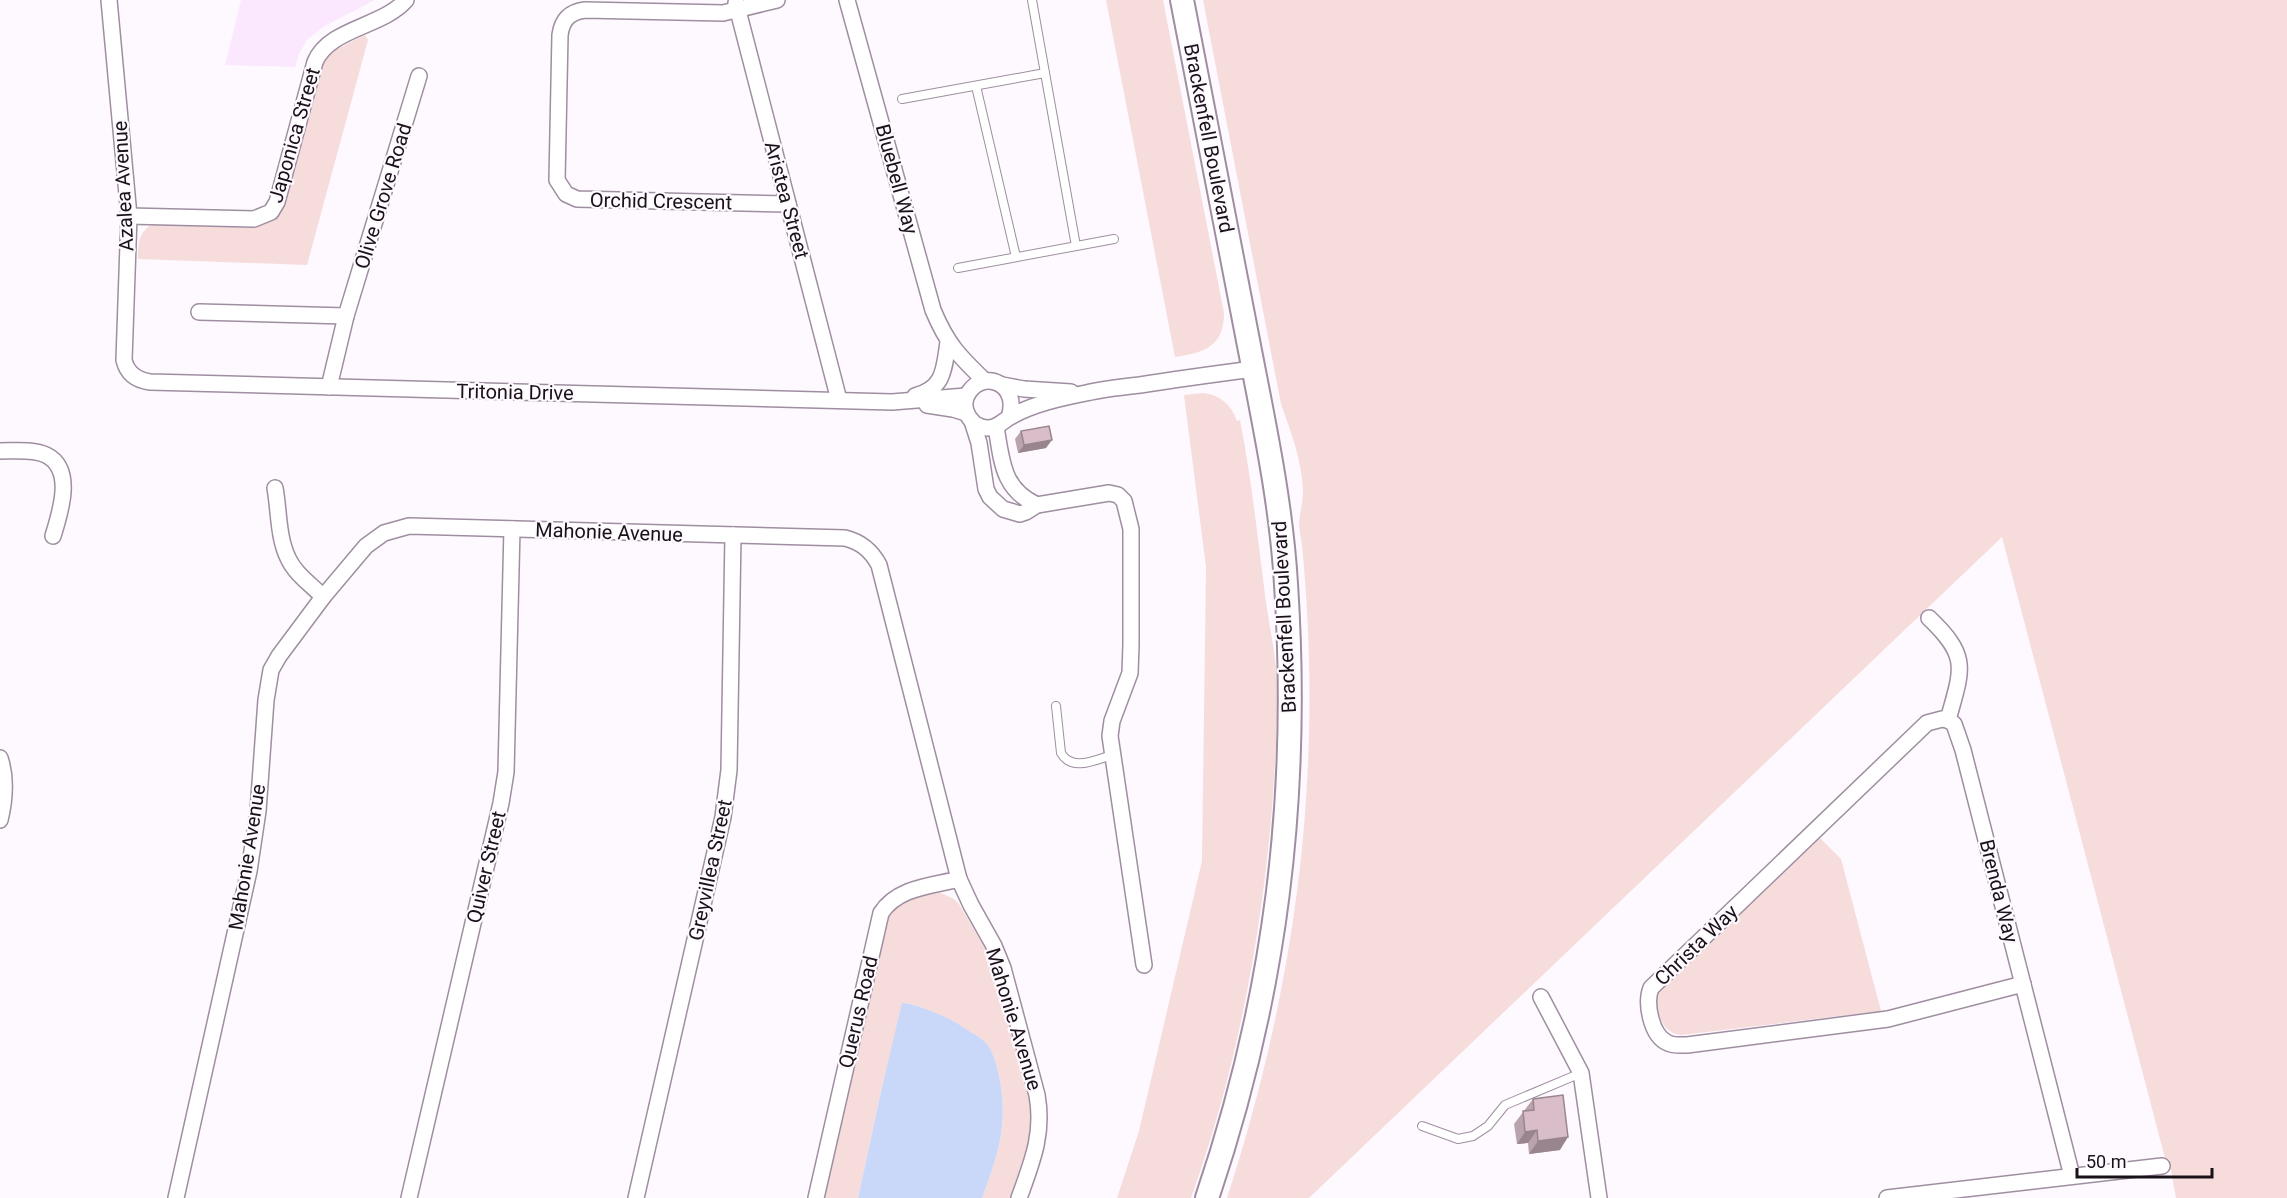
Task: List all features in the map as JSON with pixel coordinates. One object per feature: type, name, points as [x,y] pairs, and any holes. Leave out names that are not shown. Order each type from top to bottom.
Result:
[{"type":"street","name":"Azalea Avenue","points":[[109,0],[129,216],[124,354],[128,371]]},
{"type":"street","name":"Japonica Street","points":[[129,216],[254,219],[271,212],[277,202],[315,62],[321,51],[332,41],[396,10],[406,0]]},
{"type":"street","points":[[736,5],[777,0]]},
{"type":"street","name":"Bluebell Way","points":[[847,0],[933,310],[952,348],[968,394]]},
{"type":"street","name":"Brackenfell Boulevard","points":[[1182,0],[1277,498],[1286,582],[1290,723],[1283,859],[1274,922],[1256,1023],[1238,1100],[1207,1198]]},
{"type":"street","name":"Aristea Street","points":[[736,5],[839,400]]},
{"type":"street","name":"Orchid Crescent","points":[[736,5],[723,14],[585,10],[572,13],[567,17],[563,22],[561,35],[557,180],[566,194],[577,199],[788,204]]},
{"type":"street","name":"Olive Grove Road","points":[[329,387],[346,316],[419,76]]},
{"type":"street","points":[[199,312],[346,316]]},
{"type":"street","points":[[899,402],[924,394],[937,385],[952,348],[985,381],[1024,389],[1086,392]]},
{"type":"street","points":[[969,417],[987,428],[996,427],[1009,417],[1029,408],[1086,392],[1253,369]]},
{"type":"street","name":"Tritonia Drive","points":[[128,371],[137,379],[150,382],[899,402],[953,409],[969,417]]},
{"type":"street","points":[[985,381],[976,385],[968,394],[965,405],[979,443],[986,489],[990,497],[1003,509],[1016,513],[1026,512],[1037,506],[1109,493],[1118,495],[1125,505],[1131,530],[1130,673],[1112,721],[1110,736],[1144,965]]},
{"type":"street","points":[[1002,385],[1012,400],[1009,417]]},
{"type":"street","name":"Tritonia Drive","points":[[899,402],[968,394]]},
{"type":"street","points":[[996,427],[1003,466],[1009,482],[1021,496],[1037,506]]},
{"type":"street","points":[[0,451],[39,453],[57,463],[62,476],[62,500],[53,536]]},
{"type":"street","points":[[276,488],[287,558],[297,572],[323,597]]},
{"type":"street","name":"Mahonie Avenue","points":[[176,1198],[249,871],[258,811],[271,670],[323,597],[366,546],[384,533],[409,526],[845,538],[864,546],[875,558],[959,879],[1003,968],[1040,1112],[1040,1133],[1035,1155],[1019,1198]]},
{"type":"street","name":"Quiver Street","points":[[409,1198],[501,803],[506,772],[512,529]]},
{"type":"street","name":"Greyvillea Street","points":[[636,1198],[725,810],[729,770],[734,600],[733,535]]},
{"type":"street","points":[[1929,618],[1948,637],[1959,656],[1961,665],[1948,720]]},
{"type":"street","name":"Christa Way","points":[[1948,720],[1935,720],[1920,729],[1651,988],[1648,997],[1650,1012],[1661,1039],[1670,1044],[1687,1045],[1888,1019],[2023,984]]},
{"type":"street","name":"Brenda Way","points":[[1948,720],[1954,724],[1963,750],[2072,1176]]},
{"type":"street","points":[[0,758],[5,779],[0,820]]},
{"type":"street","name":"Querus Road","points":[[816,1198],[881,913],[887,904],[898,895],[959,879]]},
{"type":"street","points":[[1540,997],[1581,1073],[1599,1198]]},
{"type":"street","points":[[1887,1198],[2162,1166]]},
{"type":"lane","points":[[1032,0],[1076,246]]},
{"type":"lane","points":[[902,99],[1045,73]]},
{"type":"lane","points":[[976,86],[1016,256]]},
{"type":"lane","points":[[958,267],[1114,239]]},
{"type":"lane","points":[[1056,706],[1061,753],[1064,759],[1078,764],[1112,755]]},
{"type":"lane","points":[[1422,1126],[1458,1138],[1473,1136],[1488,1126],[1505,1104],[1581,1073]]},
{"type":"shaded area","points":[[241,0],[375,0],[323,27],[307,40],[295,67],[225,65]]},
{"type":"shaded area","points":[[1106,0],[1163,0],[1224,313],[1223,324],[1216,341],[1194,353],[1175,357]]},
{"type":"shaded area","points":[[1203,0],[2287,0],[2287,1198],[2176,1198],[2171,1170],[2165,1158],[2002,537],[1309,1198],[1227,1198],[1271,1037],[1287,956],[1299,876],[1306,794],[1309,712],[1308,629],[1299,526],[1303,491],[1301,469],[1281,404]]},
{"type":"shaded area","points":[[365,35],[368,40],[307,265],[138,259],[141,236],[151,225],[257,227],[273,219],[284,206],[324,62],[333,51]]},
{"type":"shaded area","points":[[1203,393],[1224,401],[1232,410],[1237,421],[1240,420],[1275,657],[1276,738],[1267,858],[1253,957],[1234,1054],[1207,1151],[1191,1198],[1117,1198],[1139,1131],[1202,861],[1206,567],[1184,395]]},
{"type":"shaded area","points":[[1819,837],[1841,859],[1881,1011],[1682,1035],[1666,1028],[1660,1018],[1655,1000],[1661,988]]},
{"type":"shaded area","points":[[941,893],[959,904],[994,964],[1031,1105],[1031,1135],[1010,1198],[982,1198],[997,1153],[1003,1109],[999,1076],[991,1050],[979,1037],[953,1022],[923,1008],[903,1003],[858,1198],[824,1198],[889,915],[912,898]]},
{"type":"water","points":[[902,1003],[923,1008],[953,1021],[982,1039],[993,1054],[1002,1093],[1002,1124],[997,1153],[982,1198],[858,1198]]},
{"type":"building","points":[[1049,426],[1052,440],[1024,445],[1021,431]]},
{"type":"building","points":[[1563,1095],[1568,1137],[1538,1141],[1537,1130],[1525,1132],[1523,1111],[1534,1110],[1533,1099]]}]
